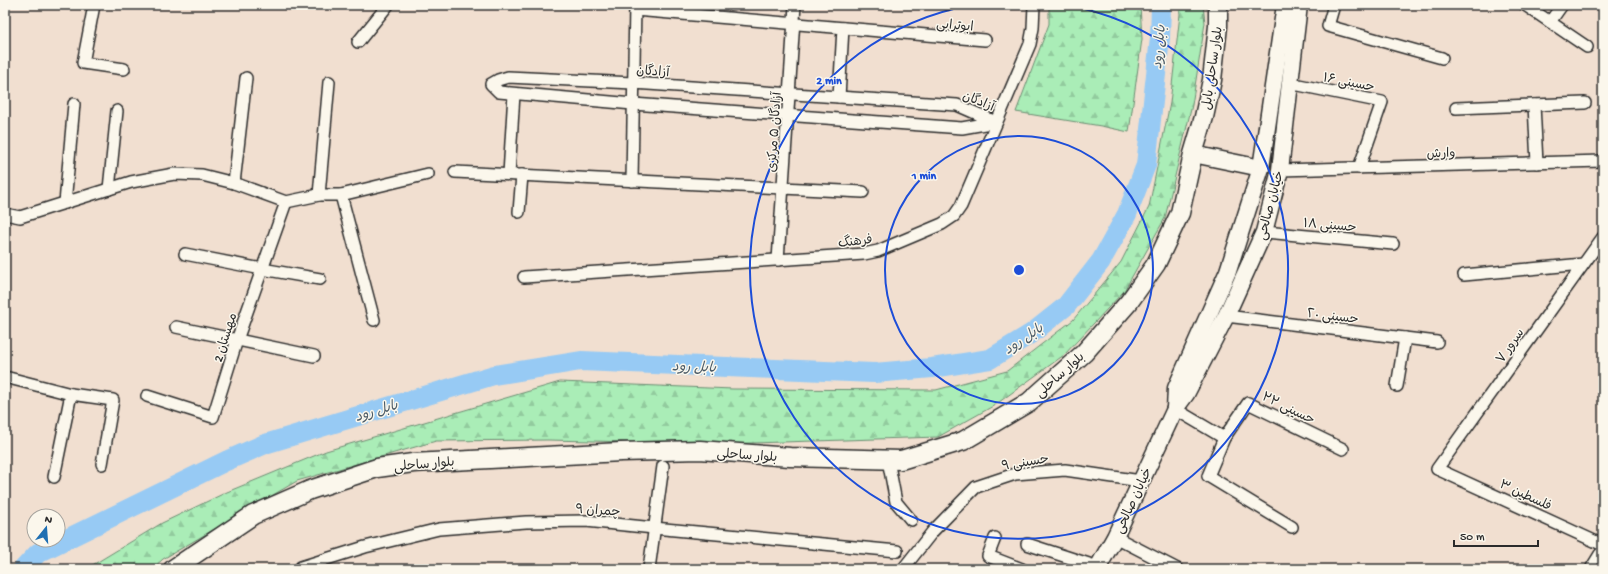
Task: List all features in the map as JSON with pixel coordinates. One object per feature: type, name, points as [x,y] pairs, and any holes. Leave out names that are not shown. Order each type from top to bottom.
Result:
[{"type":"main road","name":"بلوار ساحلی بابل","points":[[1193,154],[1204,117],[1212,80],[1218,26],[1218,5]]},
{"type":"main road","name":"خيابان صالحی","points":[[1175,409],[1176,388],[1228,271],[1261,168],[1285,5]]},
{"type":"main road","name":"خيابان صالحی","points":[[1098,568],[1115,537],[1175,409],[1186,394],[1226,316],[1264,232],[1280,170],[1299,5]]},
{"type":"main road","points":[[1193,154],[1261,168]]},
{"type":"main road","name":"بلوار ساحلی","points":[[172,569],[253,515],[310,490],[377,468],[413,463],[621,452],[692,450],[790,457],[901,460],[963,441],[1028,402],[1084,353],[1129,302],[1156,264],[1180,213],[1193,154]]},
{"type":"main road","points":[[1595,569],[1603,556]]},
{"type":"street","points":[[94,5],[83,63],[124,69]]},
{"type":"street","points":[[358,42],[388,5]]},
{"type":"street","name":"آزادگان ۵ مرکزی","points":[[778,260],[795,5]]},
{"type":"street","name":"فرهنگ","points":[[524,277],[872,253],[942,224],[950,219],[961,206],[1030,44],[1033,28],[1034,5]]},
{"type":"street","points":[[1334,5],[1328,26],[1442,58]]},
{"type":"street","points":[[1526,5],[1587,47]]},
{"type":"street","points":[[1550,22],[1562,5]]},
{"type":"street","points":[[632,180],[635,7]]},
{"type":"street","name":"ابوترابی","points":[[635,7],[794,24],[985,40]]},
{"type":"street","points":[[839,97],[843,28]]},
{"type":"street","name":"آزادگان","points":[[508,77],[633,83],[957,105],[996,122],[962,128],[633,104],[499,92],[492,84],[498,80],[508,77]]},
{"type":"street","points":[[234,183],[246,78]]},
{"type":"street","points":[[319,195],[329,82]]},
{"type":"street","name":"حسینی ۱۶","points":[[1290,83],[1382,102],[1359,168]]},
{"type":"street","points":[[509,174],[514,94]]},
{"type":"street","points":[[1456,108],[1584,103]]},
{"type":"street","points":[[65,203],[74,104]]},
{"type":"street","points":[[1534,105],[1536,163]]},
{"type":"street","points":[[109,189],[117,112]]},
{"type":"street","name":"وارش","points":[[1280,170],[1603,161]]},
{"type":"street","points":[[455,172],[863,192]]},
{"type":"street","points":[[5,214],[20,217],[131,182],[174,174],[202,175],[234,183],[286,202],[319,195],[341,195],[428,174]]},
{"type":"street","points":[[519,212],[522,175]]},
{"type":"street","points":[[341,195],[374,320]]},
{"type":"street","name":"مهستان 2","points":[[147,396],[213,417],[237,340],[286,202]]},
{"type":"street","name":"حسینی ۱۸","points":[[1264,232],[1393,244]]},
{"type":"street","name":"سرور ۷","points":[[1437,469],[1603,237]]},
{"type":"street","points":[[185,254],[262,269],[320,278]]},
{"type":"street","points":[[1464,275],[1583,264]]},
{"type":"street","name":"حسینی ٢٠","points":[[1226,316],[1437,342]]},
{"type":"street","points":[[176,327],[314,356]]},
{"type":"street","points":[[1397,386],[1405,338]]},
{"type":"street","points":[[5,377],[71,394],[113,400],[102,464]]},
{"type":"street","points":[[54,477],[71,394]]},
{"type":"street","name":"حسینی ۲۲","points":[[1224,438],[1248,403],[1343,449]]},
{"type":"street","points":[[1175,409],[1224,438],[1208,476],[1292,527]]},
{"type":"street","points":[[888,460],[896,502],[911,520]]},
{"type":"street","points":[[649,569],[663,466]]},
{"type":"street","name":"فلسطین ۳","points":[[1437,469],[1603,545]]},
{"type":"street","name":"حسینی ٩","points":[[903,569],[933,531],[976,487],[1015,474],[1065,470],[1141,481]]},
{"type":"street","name":"چمران ۹","points":[[300,568],[365,547],[439,529],[526,522],[586,521],[897,551]]},
{"type":"street","points":[[1115,537],[1177,569]]},
{"type":"street","points":[[995,538],[988,556],[1022,569]]},
{"type":"street","points":[[1027,544],[1098,568]]},
{"type":"street","points":[[300,568],[313,569]]},
{"type":"green space","points":[[1049,5],[1140,5],[1142,39],[1129,132],[1016,112],[1049,24]]},
{"type":"green space","points":[[1179,5],[1203,5],[1205,23],[1192,105],[1165,218],[1124,291],[1064,355],[995,405],[938,437],[721,444],[548,440],[436,441],[297,481],[163,559],[152,569],[86,569],[162,523],[227,492],[326,451],[560,382],[733,389],[936,390],[1007,371],[1073,320],[1121,262],[1149,207],[1170,103],[1180,14]]},
{"type":"waterway","name":"بابل رود","points":[[23,569],[38,553],[226,461],[265,444],[494,375],[581,361],[874,373],[932,368],[990,359],[1032,333],[1066,306],[1101,261],[1127,214],[1146,165],[1160,38],[1161,5]]}]
